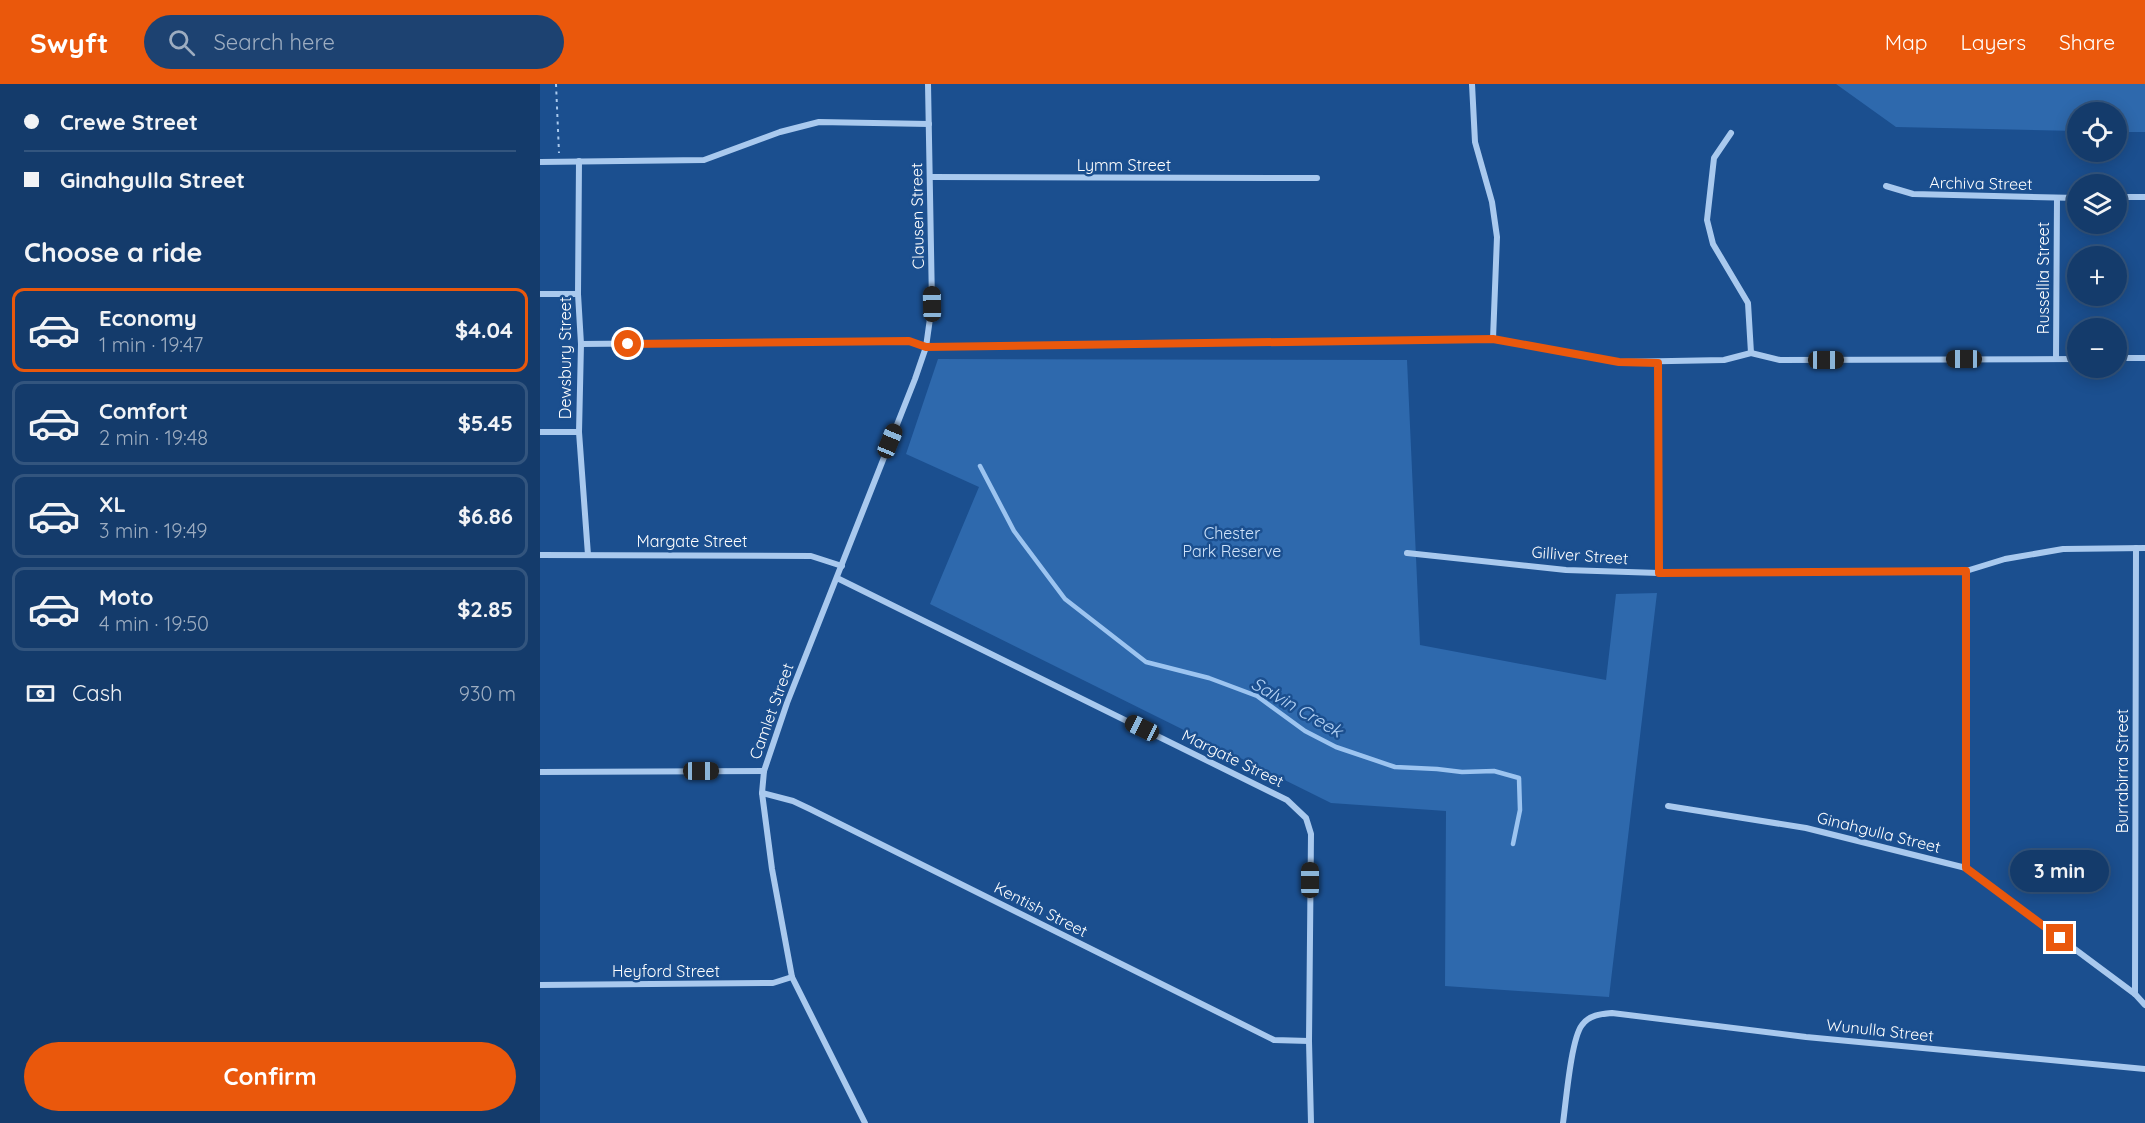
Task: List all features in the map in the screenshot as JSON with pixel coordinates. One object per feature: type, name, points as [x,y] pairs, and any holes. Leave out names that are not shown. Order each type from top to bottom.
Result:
[{"type":"street","name":"Clausen Street","points":[[926,347],[932,304],[928,84]]},
{"type":"street","points":[[1472,84],[1475,142],[1492,202],[1497,237],[1493,339]]},
{"type":"street","points":[[540,162],[704,160],[780,132],[819,122],[929,124]]},
{"type":"street","points":[[1731,134],[1714,158],[1707,220],[1713,244],[1748,303],[1751,353]]},
{"type":"street","name":"Dewsbury Street","points":[[579,161],[578,294],[581,344],[579,432],[588,555]]},
{"type":"street","name":"Lymm Street","points":[[930,177],[1317,178]]},
{"type":"street","name":"Archiva Street","points":[[1886,186],[1913,194],[2067,198]]},
{"type":"street","points":[[2127,197],[2145,197]]},
{"type":"street","name":"Russellia Street","points":[[2056,358],[2057,198]]},
{"type":"street","points":[[540,294],[578,294]]},
{"type":"street","points":[[581,344],[909,341],[926,347],[1493,339],[1619,362],[1724,360],[1751,353],[1780,360],[2067,358]]},
{"type":"street","name":"Camlet Street","points":[[865,1123],[792,977],[772,869],[762,793],[764,771],[783,714],[926,347]]},
{"type":"street","points":[[2127,358],[2145,358]]},
{"type":"street","points":[[1658,363],[1659,573]]},
{"type":"street","points":[[540,432],[579,432]]},
{"type":"street","name":"Burrabirra Street","points":[[2135,994],[2136,548]]},
{"type":"street","name":"Gilliver Street","points":[[1407,552],[1566,570],[1659,573],[1966,571],[2005,560],[2063,549],[2145,548]]},
{"type":"street","name":"Margate Street","points":[[540,555],[811,556],[842,566]]},
{"type":"street","points":[[1966,571],[1966,868]]},
{"type":"street","name":"Margate Street","points":[[837,578],[1287,800],[1306,818],[1311,834],[1309,1041],[1311,1123]]},
{"type":"street","points":[[540,772],[764,771]]},
{"type":"street","name":"Kentish Street","points":[[762,793],[793,801],[810,809],[1274,1040],[1309,1041]]},
{"type":"street","name":"Ginahgulla Street","points":[[1668,806],[1806,828],[1966,868],[2135,994],[2145,1005]]},
{"type":"street","name":"Heyford Street","points":[[540,985],[773,983],[792,977]]},
{"type":"street","name":"Wunulla Street","points":[[1563,1123],[1574,1050],[1582,1025],[1596,1015],[1612,1013],[1806,1037],[2145,1070]]},
{"type":"path","points":[[556,84],[560,162]]},
{"type":"green space","points":[[1836,84],[2145,84],[2145,132],[2127,132],[2127,102],[2067,102],[2067,131],[1896,127]]},
{"type":"green space","name":"Chester Park Reserve","points":[[938,359],[1407,360],[1420,645],[1606,680],[1616,594],[1657,593],[1609,997],[1445,986],[1446,811],[1331,803],[930,604],[979,487],[906,454]]},
{"type":"waterway","name":"Salvin Creek","points":[[980,466],[1014,531],[1065,599],[1146,662],[1209,678],[1257,696],[1305,731],[1336,747],[1395,767],[1462,772],[1494,771],[1519,778],[1520,810],[1513,844]]},
{"type":"route","points":[[628,344],[909,341],[926,347],[1493,339],[1619,362],[1658,363],[1659,573],[1966,571],[1966,868],[2060,938]]}]
